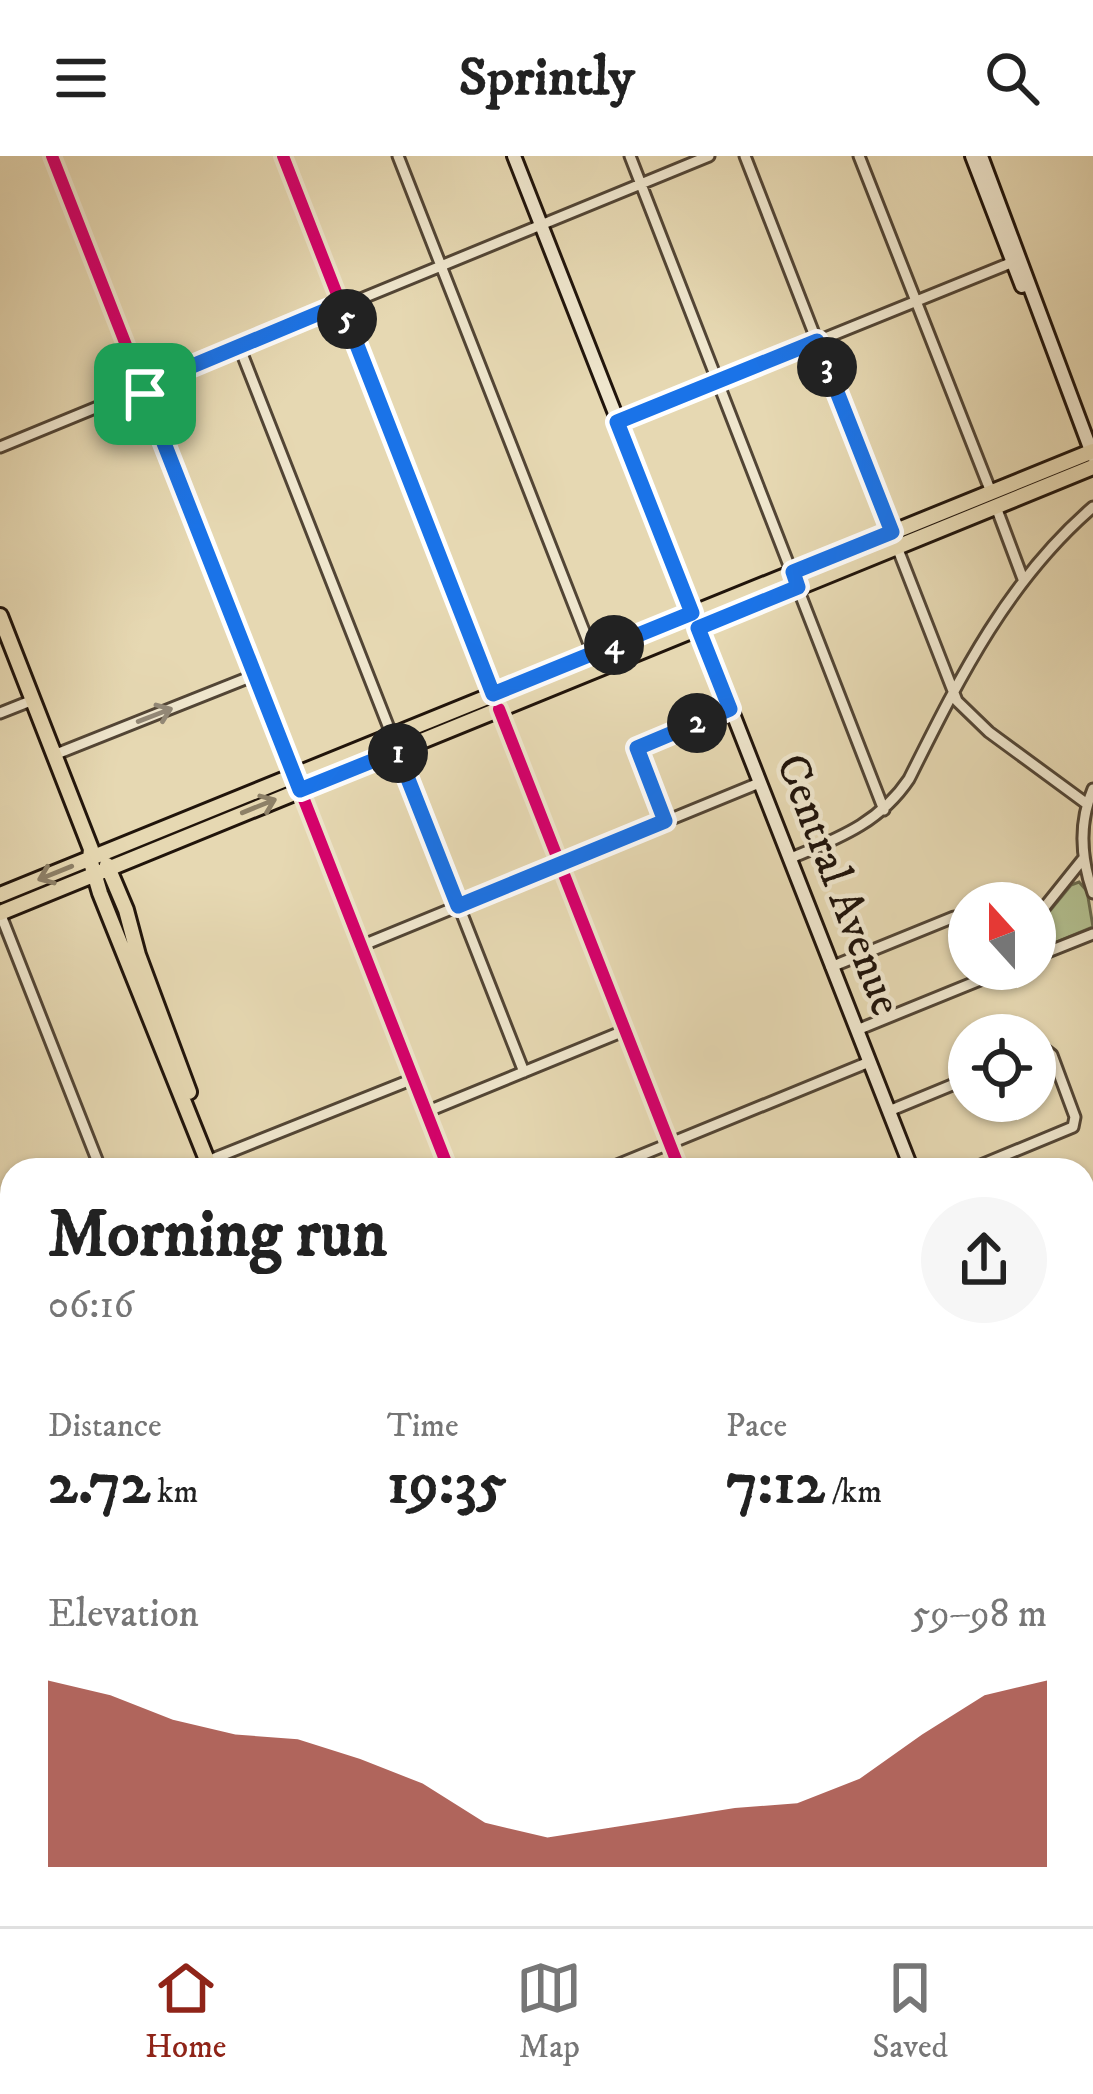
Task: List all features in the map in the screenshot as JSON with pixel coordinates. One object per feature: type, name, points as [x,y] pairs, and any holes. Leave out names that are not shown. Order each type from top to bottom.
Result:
[{"type":"main road","name":"Central Avenue","points":[[514,156],[907,1158]]},
{"type":"main road","points":[[972,156],[1044,342],[1055,358]]},
{"type":"main road","points":[[0,896],[297,783],[1093,456],[981,156]]},
{"type":"main road","points":[[0,616],[213,1158]]},
{"type":"main road","points":[[496,701],[593,654],[695,620]]},
{"type":"main road","points":[[0,913],[97,861]]},
{"type":"street","points":[[52,156],[443,1158]]},
{"type":"street","points":[[283,156],[675,1158]]},
{"type":"street","points":[[398,156],[593,654]]},
{"type":"street","points":[[630,156],[884,810]]},
{"type":"street","points":[[0,447],[709,156]]},
{"type":"street","points":[[745,156],[954,693],[989,732],[1088,804]]},
{"type":"street","points":[[860,156],[1023,579]]},
{"type":"street","points":[[617,422],[1013,262]]},
{"type":"street","points":[[239,346],[524,1072]]},
{"type":"street","points":[[789,859],[859,828],[884,810],[910,776],[986,631],[1023,579],[1093,507]]},
{"type":"street","points":[[54,755],[255,675]]},
{"type":"street","points":[[0,713],[33,700]]},
{"type":"street","points":[[665,821],[637,748],[730,709]]},
{"type":"street","points":[[361,946],[759,783]]},
{"type":"street","points":[[1093,789],[1083,860],[1093,893]]},
{"type":"street","points":[[1056,893],[1083,860]]},
{"type":"street","points":[[0,913],[96,1158]]},
{"type":"street","points":[[831,967],[948,919]]},
{"type":"street","points":[[1056,949],[1093,934]]},
{"type":"street","points":[[857,1030],[955,990]]},
{"type":"street","points":[[426,1112],[626,1030]]},
{"type":"street","points":[[635,1158],[869,1062]]},
{"type":"street","points":[[998,1158],[1072,1128],[1075,1118],[1056,1068]]},
{"type":"street","points":[[234,1158],[413,1079]]},
{"type":"street","points":[[889,1111],[948,1087]]},
{"type":"green space","points":[[1079,882],[1087,891],[1093,927],[1056,942],[1056,903]]},
{"type":"cycle path","points":[[52,156],[444,1158]]},
{"type":"cycle path","points":[[283,156],[493,694]]},
{"type":"cycle path","points":[[499,709],[675,1158]]},
{"type":"route","points":[[341,304],[493,694],[692,613],[617,422],[817,341],[892,532],[793,572],[798,587],[698,628],[730,709],[637,748],[665,821],[458,906],[397,751],[300,790],[145,394],[142,387],[151,382],[341,304]]}]
